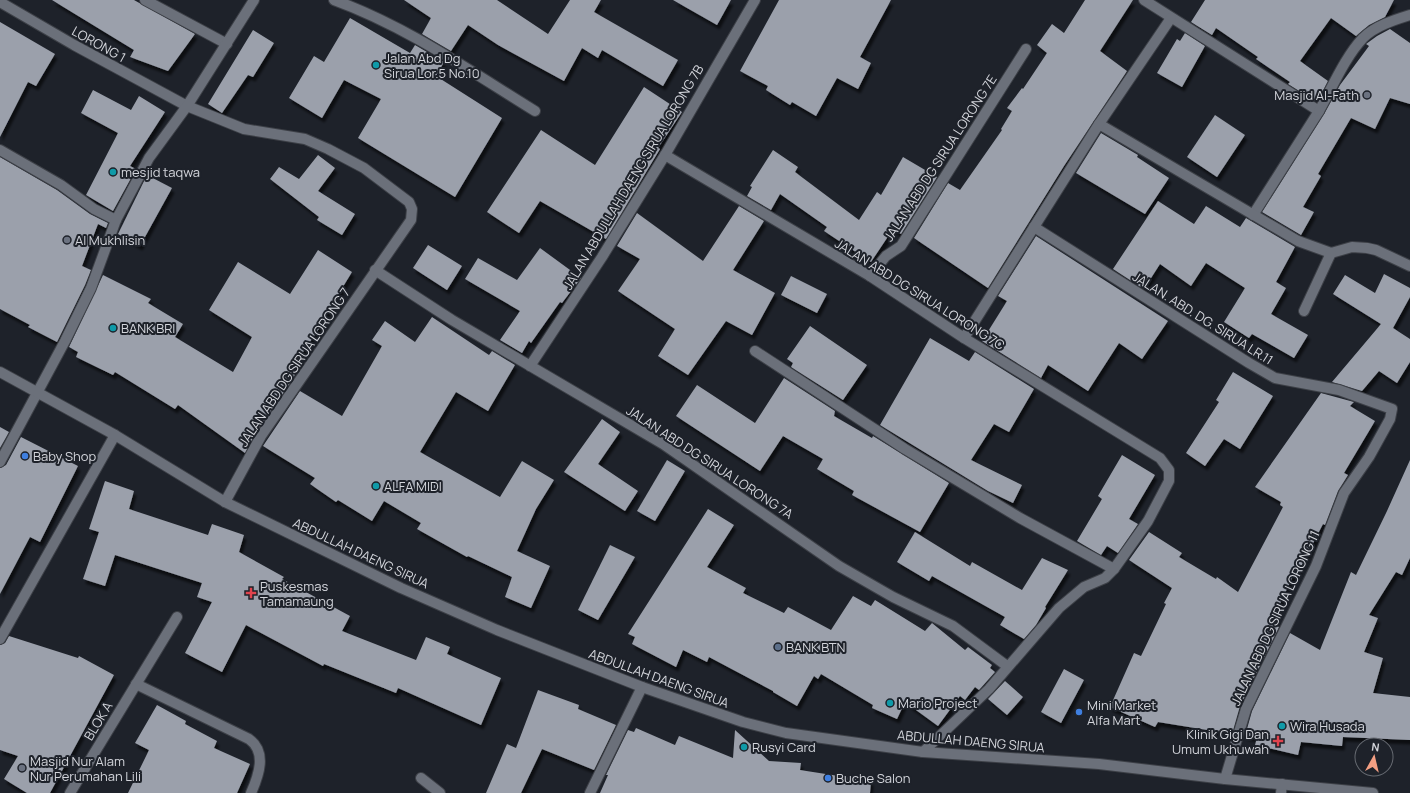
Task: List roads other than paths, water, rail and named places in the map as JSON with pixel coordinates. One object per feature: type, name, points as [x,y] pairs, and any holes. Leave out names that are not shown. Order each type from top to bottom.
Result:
[{"type":"street","points":[[145,0],[227,44]]},
{"type":"street","points":[[0,462],[38,393],[91,288],[116,220],[149,158],[187,106],[254,0]]},
{"type":"street","points":[[334,0],[365,11],[407,32],[535,111]]},
{"type":"street","name":"JALAN ABDULLAH DAENG SIRUA LORONG 7B","points":[[530,366],[602,258],[665,155],[755,0]]},
{"type":"street","points":[[1144,0],[1319,111]]},
{"type":"street","name":"LORONG 1","points":[[0,2],[74,46],[187,106],[244,129],[305,139],[364,168],[409,202],[412,209],[411,220],[375,270]]},
{"type":"street","points":[[1253,215],[1319,111],[1345,64],[1363,38],[1381,26],[1410,15]]},
{"type":"street","points":[[964,338],[1099,124],[1171,18]]},
{"type":"street","name":"JALAN ABD DG SIRUA LORONG 7E","points":[[870,276],[886,256],[901,246],[1026,49]]},
{"type":"street","points":[[1099,124],[1298,241],[1331,253],[1352,247],[1376,250],[1410,266]]},
{"type":"street","points":[[0,150],[61,185],[94,209],[116,220]]},
{"type":"street","name":"JALAN ABD DG SIRUA LORONG 7C","points":[[665,155],[870,276],[964,338],[1160,458],[1169,470],[1169,481],[1148,521],[1114,569]]},
{"type":"street","name":"JALAN. ABD. DG. SIRUA LR.11","points":[[1034,227],[1275,378],[1339,390],[1392,409],[1390,419],[1369,457],[1344,493]]},
{"type":"street","points":[[1304,311],[1331,253]]},
{"type":"street","name":"JALAN ABD DG SIRUA LORONG 7A","points":[[375,270],[452,320],[663,444],[838,566],[893,597],[953,626],[1007,666]]},
{"type":"street","name":"JALAN ABD DG SIRUA LORONG 7","points":[[226,502],[261,436],[375,270]]},
{"type":"street","points":[[755,351],[905,449],[1020,518],[1114,569],[1105,578],[1084,587],[1059,608],[1007,666],[989,689],[923,752]]},
{"type":"street","name":"ABDULLAH DAENG SIRUA","points":[[0,372],[115,435],[226,502],[401,588],[497,630],[642,688],[736,720],[786,733],[923,752],[1099,764],[1225,779],[1281,789],[1373,793]]},
{"type":"street","points":[[0,639],[115,435]]},
{"type":"street","name":"JALAN ABD DG SIRUA LORONG 11","points":[[1225,779],[1246,709],[1316,566],[1344,493]]},
{"type":"street","name":"BLOK A","points":[[70,793],[177,617]]},
{"type":"street","points":[[136,684],[249,739],[256,744],[259,751],[260,761],[256,782],[251,793]]},
{"type":"street","points":[[590,793],[642,688]]},
{"type":"street","points":[[420,778],[440,793]]},
{"type":"place","name":"Jalan Abd Dg Sirua Lor.5 No.10","points":[[376,65]]},
{"type":"place","name":"Masjid Al-Fath","points":[[1367,95]]},
{"type":"place","name":"mesjid taqwa","points":[[113,172]]},
{"type":"place","name":"Al Mukhlisin","points":[[67,240]]},
{"type":"place","name":"BANK BRI","points":[[113,328]]},
{"type":"place","name":"Baby Shop","points":[[25,456]]},
{"type":"place","name":"ALFA MIDI","points":[[376,486]]},
{"type":"place","name":"Puskesmas Tamamaung","points":[[251,593]]},
{"type":"place","name":"BANK BTN","points":[[778,647]]},
{"type":"place","name":"Mario Project","points":[[890,703]]},
{"type":"place","name":"Mini Market Alfa Mart","points":[[1079,712]]},
{"type":"place","name":"Wira Husada","points":[[1282,726]]},
{"type":"place","name":"Klinik Gigi Dan Umum Ukhuwah","points":[[1278,741]]},
{"type":"place","name":"Rusyi Card","points":[[744,747]]},
{"type":"place","name":"Masjid Nur Alam Nur Perumahan Lili","points":[[22,768]]},
{"type":"place","name":"Buche Salon","points":[[828,778]]}]
